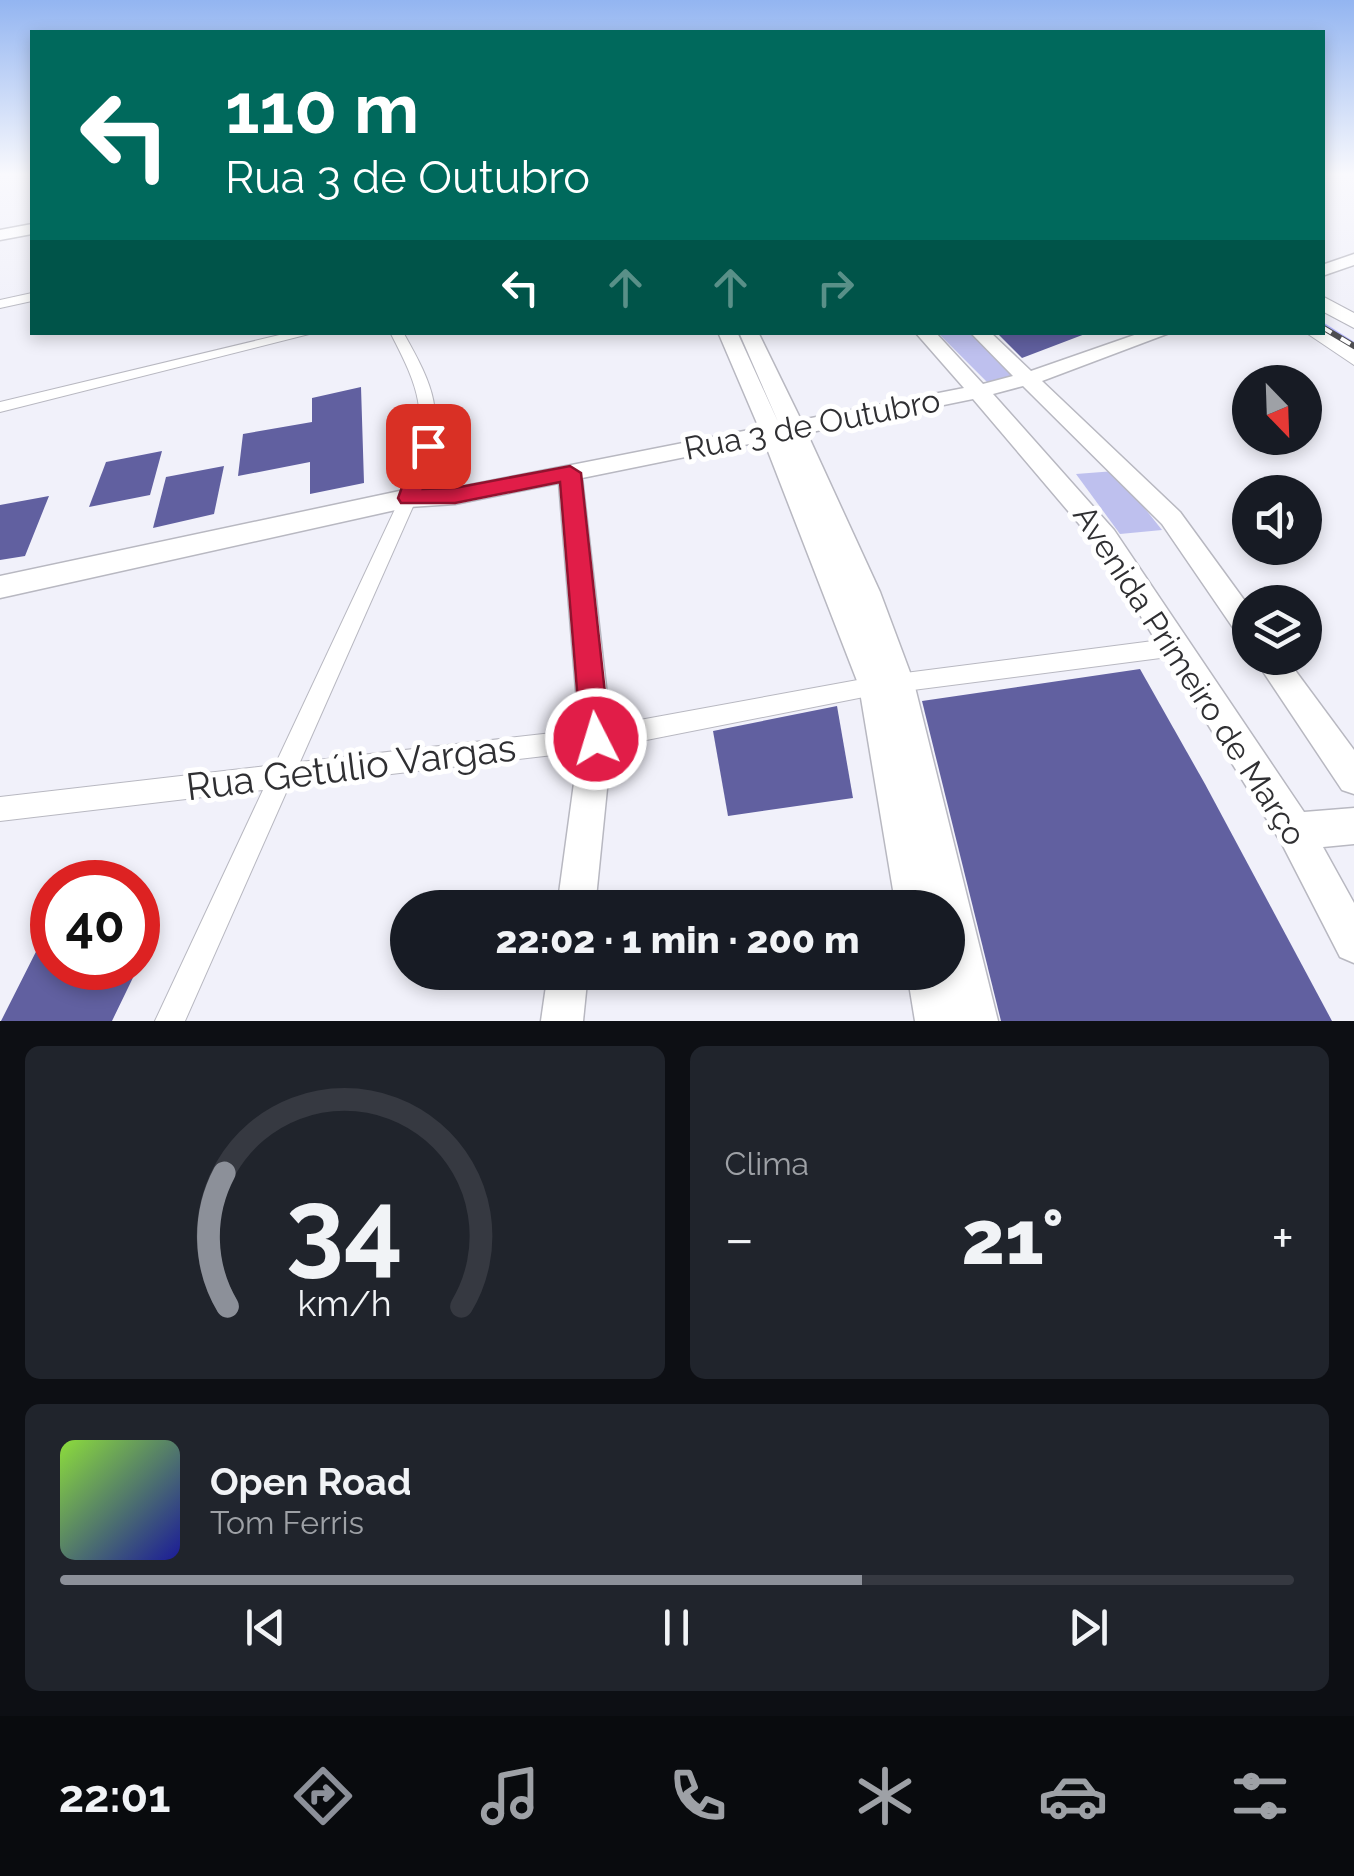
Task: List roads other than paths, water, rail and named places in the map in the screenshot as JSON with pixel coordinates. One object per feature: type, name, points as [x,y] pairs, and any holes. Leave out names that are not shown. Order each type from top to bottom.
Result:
[{"type":"main road","points":[[0,235],[30,229]]},
{"type":"main road","points":[[1325,270],[1354,259]]},
{"type":"main road","points":[[1325,304],[1354,322]]},
{"type":"main road","points":[[728,335],[782,429],[866,592],[886,685],[977,1021]]},
{"type":"main road","points":[[749,335],[782,429]]},
{"type":"main road","name":"Avenida Primeiro de Março","points":[[927,335],[980,391],[1105,538],[1296,830],[1354,943]]},
{"type":"main road","name":"Avenida Primeiro de Março","points":[[982,335],[1172,518],[1232,604]]},
{"type":"main road","name":"Rua 3 de Outubro","points":[[0,587],[117,569],[406,506],[980,391],[1155,335]]},
{"type":"main road","points":[[1320,335],[1354,358]]},
{"type":"main road","points":[[570,473],[596,739],[578,890]]},
{"type":"main road","name":"Rua 3 de Outubro","points":[[0,603],[117,569]]},
{"type":"main road","points":[[1282,675],[1354,778]]},
{"type":"main road","points":[[886,685],[913,890]]},
{"type":"main road","points":[[1296,830],[1354,826]]},
{"type":"main road","points":[[562,1021],[566,990]]},
{"type":"main road","points":[[931,990],[936,1021]]},
{"type":"street","points":[[0,304],[30,297]]},
{"type":"street","points":[[0,406],[298,335]]},
{"type":"street","points":[[170,1021],[406,506],[428,446],[432,414],[424,383],[398,335]]},
{"type":"street","name":"Rua Getúlio Vargas","points":[[0,808],[596,739],[886,685],[1176,647]]},
{"type":"waterway","points":[[1325,326],[1354,344]]},
{"type":"railway","points":[[1325,329],[1354,346]]}]
